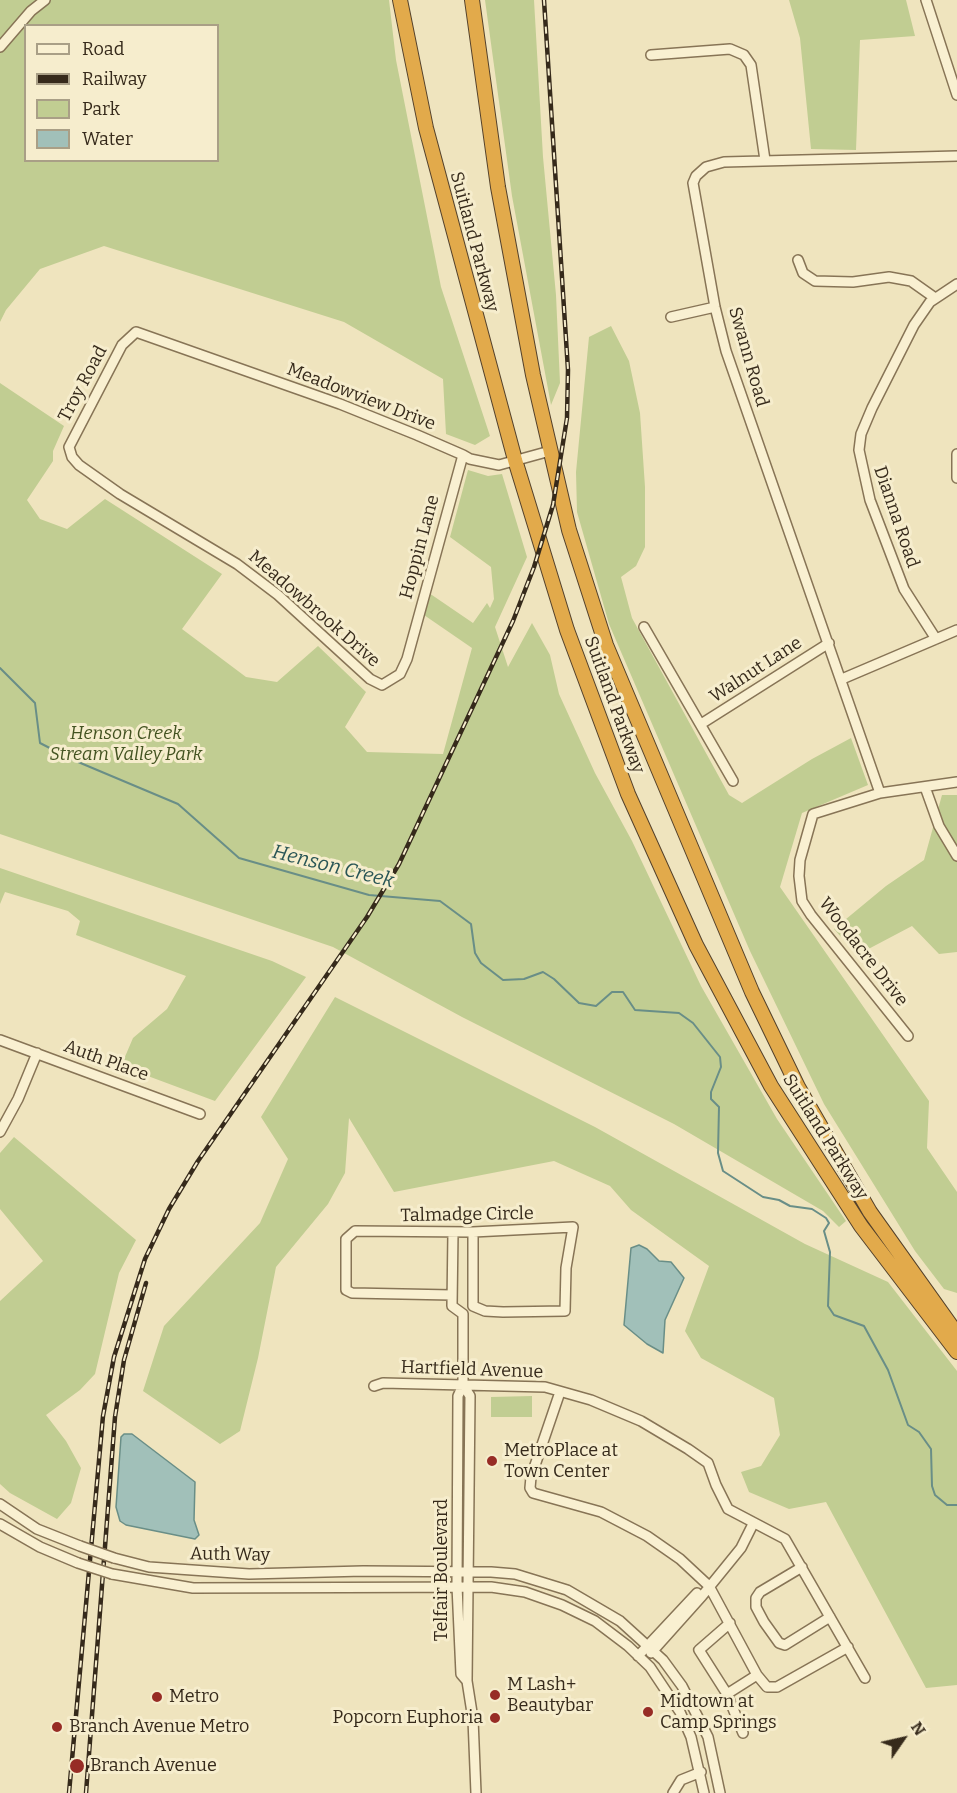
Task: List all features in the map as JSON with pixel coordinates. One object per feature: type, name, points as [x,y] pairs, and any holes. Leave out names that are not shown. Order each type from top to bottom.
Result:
[{"type":"highway","name":"Suitland Parkway","points":[[400,0],[423,118],[515,460],[567,630],[610,748],[657,860],[710,973],[771,1086],[820,1165],[888,1265],[957,1352]]},
{"type":"highway","name":"Suitland Parkway","points":[[472,0],[506,237],[550,451],[572,541],[606,645],[765,1021],[807,1104],[859,1194],[904,1263],[957,1334]]},
{"type":"street","points":[[0,47],[45,0]]},
{"type":"street","points":[[926,0],[957,96]]},
{"type":"street","points":[[651,55],[730,49],[744,55],[751,65],[765,160]]},
{"type":"street","name":"Swann Road","points":[[880,793],[842,679],[745,408],[715,307],[696,205],[694,179],[706,167],[714,163],[957,156]]},
{"type":"street","points":[[798,260],[803,273],[815,281],[853,282],[889,277],[911,281],[934,298]]},
{"type":"street","name":"Dianna Road","points":[[936,639],[904,589],[870,500],[859,450],[861,434],[891,367],[914,325],[934,298],[957,284]]},
{"type":"street","points":[[671,317],[715,307]]},
{"type":"street","name":"Troy Road","points":[[120,494],[79,465],[72,457],[69,447],[126,339],[140,332],[160,340]]},
{"type":"street","name":"Meadowview Drive","points":[[160,340],[340,404],[463,455],[493,465],[550,451]]},
{"type":"street","points":[[957,454],[957,478]]},
{"type":"street","name":"Hoppin Lane","points":[[410,647],[463,455]]},
{"type":"street","name":"Meadowbrook Drive","points":[[120,494],[237,564],[278,595],[377,684],[386,685],[400,674],[410,647]]},
{"type":"street","points":[[644,627],[733,781]]},
{"type":"street","points":[[842,679],[957,630]]},
{"type":"street","name":"Walnut Lane","points":[[701,724],[829,643]]},
{"type":"street","points":[[880,793],[957,782]]},
{"type":"street","points":[[925,787],[939,826],[957,856]]},
{"type":"street","name":"Woodacre Drive","points":[[880,793],[813,814],[800,860],[799,876],[802,901],[811,915],[908,1036]]},
{"type":"street","name":"Auth Place","points":[[0,1040],[200,1114]]},
{"type":"street","points":[[0,1132],[18,1099],[37,1053]]},
{"type":"street","name":"Talmadge Circle","points":[[452,1293],[351,1293],[346,1290],[346,1239],[355,1232],[473,1232],[573,1227],[566,1268],[566,1311],[503,1312],[485,1311],[473,1306]]},
{"type":"street","points":[[453,1232],[452,1306],[463,1314],[473,1306],[473,1232]]},
{"type":"street","points":[[452,1293],[473,1290]]},
{"type":"street","name":"Telfair Boulevard","points":[[463,1314],[463,1385],[458,1396],[457,1586],[460,1666],[461,1674],[467,1681]]},
{"type":"street","name":"Hartfield Avenue","points":[[374,1386],[383,1383],[545,1387],[591,1400],[641,1421],[708,1463],[728,1509],[753,1524],[765,1526],[785,1539],[865,1678]]},
{"type":"street","name":"Telfair Boulevard","points":[[463,1385],[470,1396],[471,1571],[467,1681],[473,1719],[473,1774],[470,1793]]},
{"type":"street","points":[[560,1392],[531,1477],[530,1488],[533,1493],[601,1512],[620,1521],[680,1559],[709,1586],[758,1675],[767,1687],[777,1687],[848,1647]]},
{"type":"street","points":[[458,1457],[469,1456]]},
{"type":"street","name":"Auth Way","points":[[0,1504],[37,1529],[114,1558],[149,1567],[249,1574],[458,1570],[515,1574],[567,1590],[620,1621],[651,1648],[682,1686],[708,1737],[720,1793]]},
{"type":"street","name":"Auth Way","points":[[0,1524],[40,1548],[78,1563],[112,1574],[193,1588],[470,1586],[525,1592],[562,1605],[595,1621],[641,1658],[680,1713],[701,1772],[704,1793]]},
{"type":"street","points":[[641,1658],[709,1586],[741,1548],[753,1524]]},
{"type":"street","points":[[802,1566],[760,1592],[756,1598],[756,1607],[764,1622],[779,1643],[785,1645],[830,1617]]},
{"type":"street","points":[[730,1623],[699,1650],[728,1694],[743,1733]]},
{"type":"street","points":[[728,1694],[758,1675]]},
{"type":"street","points":[[673,1793],[681,1780],[701,1772]]},
{"type":"street","name":"Telfair Boulevard","points":[[473,1774],[476,1793]]},
{"type":"green space","points":[[0,0],[389,0],[396,60],[441,287],[490,436],[475,445],[446,434],[443,379],[344,322],[104,246],[40,269],[6,310],[0,322]]},
{"type":"green space","points":[[485,0],[534,0],[543,157],[556,295],[560,383],[551,405],[512,196]]},
{"type":"green space","points":[[789,0],[906,0],[915,36],[860,40],[856,150],[811,149],[800,38]]},
{"type":"green space","points":[[611,326],[629,361],[640,413],[645,487],[645,547],[636,566],[621,577],[632,618],[729,795],[742,803],[812,759],[851,738],[868,785],[802,813],[780,887],[929,1101],[927,1148],[957,1192],[957,1293],[944,1289],[915,1251],[824,1104],[750,951],[609,624],[577,512],[576,472],[589,337]]},
{"type":"green space","name":"Henson Creek Stream Valley Park","points":[[0,383],[64,426],[53,451],[53,461],[27,500],[40,519],[67,529],[105,499],[222,574],[182,629],[246,677],[277,682],[318,646],[366,692],[345,727],[367,752],[443,754],[472,648],[424,615],[429,593],[473,623],[487,603],[490,608],[494,599],[491,567],[450,537],[468,470],[488,476],[502,474],[527,557],[495,627],[508,667],[532,623],[550,655],[559,694],[595,773],[632,841],[701,986],[777,1119],[846,1221],[839,1227],[823,1211],[674,1124],[462,1017],[333,947],[0,834]]},
{"type":"green space","points":[[942,795],[957,795],[957,952],[939,954],[912,926],[857,955],[834,929],[886,886],[924,860]]},
{"type":"green space","points":[[0,868],[272,961],[306,977],[215,1101],[121,1066],[133,1038],[167,1009],[186,976],[76,935],[80,921],[68,911],[5,892],[0,904]]},
{"type":"green space","points":[[335,997],[595,1127],[805,1244],[888,1282],[957,1371],[957,1685],[926,1688],[826,1502],[789,1509],[749,1492],[741,1472],[761,1466],[780,1435],[774,1398],[701,1358],[685,1331],[709,1266],[631,1210],[610,1186],[554,1161],[394,1192],[349,1118],[345,1173],[328,1204],[276,1267],[258,1358],[240,1431],[220,1444],[143,1391],[164,1326],[260,1223],[288,1159],[261,1117]]},
{"type":"green space","points":[[14,1137],[136,1240],[119,1273],[95,1374],[80,1390],[46,1415],[66,1441],[81,1468],[71,1503],[57,1519],[10,1493],[0,1484],[0,1301],[43,1261],[0,1209],[0,1153]]},
{"type":"green space","points":[[532,1396],[532,1417],[491,1417],[491,1397]]},
{"type":"water","points":[[639,1245],[647,1249],[659,1261],[671,1262],[684,1278],[665,1320],[663,1353],[647,1344],[624,1325],[631,1248]]},
{"type":"water","points":[[124,1434],[132,1434],[195,1482],[194,1520],[199,1535],[195,1539],[126,1525],[120,1521],[116,1507],[121,1437]]},
{"type":"waterway","name":"Henson Creek","points":[[0,668],[35,703],[40,743],[71,759],[178,804],[239,858],[369,895],[440,901],[471,924],[475,953],[481,963],[503,980],[524,979],[543,972],[554,979],[579,1003],[596,1006],[612,992],[623,992],[635,1010],[679,1013],[693,1023],[720,1057],[721,1067],[711,1092],[711,1099],[719,1107],[718,1153],[723,1171],[763,1197],[779,1200],[790,1206],[812,1209],[826,1218],[829,1223],[824,1231],[830,1252],[828,1306],[834,1315],[864,1326],[888,1370],[908,1425],[919,1432],[931,1449],[932,1486],[935,1495],[947,1505],[957,1505]]},
{"type":"railway","points":[[69,1793],[103,1416],[114,1357],[145,1259],[169,1209],[198,1161],[367,917],[399,864],[513,621],[534,567],[553,505],[567,418],[568,370],[544,0]]},
{"type":"railway","points":[[86,1793],[115,1417],[124,1360],[146,1283]]},
{"type":"place","name":"MetroPlace at Town Center","points":[[492,1461]]},
{"type":"place","name":"M Lash+ Beautybar","points":[[495,1695]]},
{"type":"place","name":"Metro","points":[[157,1697]]},
{"type":"place","name":"Midtown at Camp Springs","points":[[648,1712]]},
{"type":"place","name":"Popcorn Euphoria","points":[[495,1718]]},
{"type":"place","name":"Branch Avenue Metro","points":[[57,1727]]},
{"type":"place","name":"Branch Avenue","points":[[77,1766]]}]
